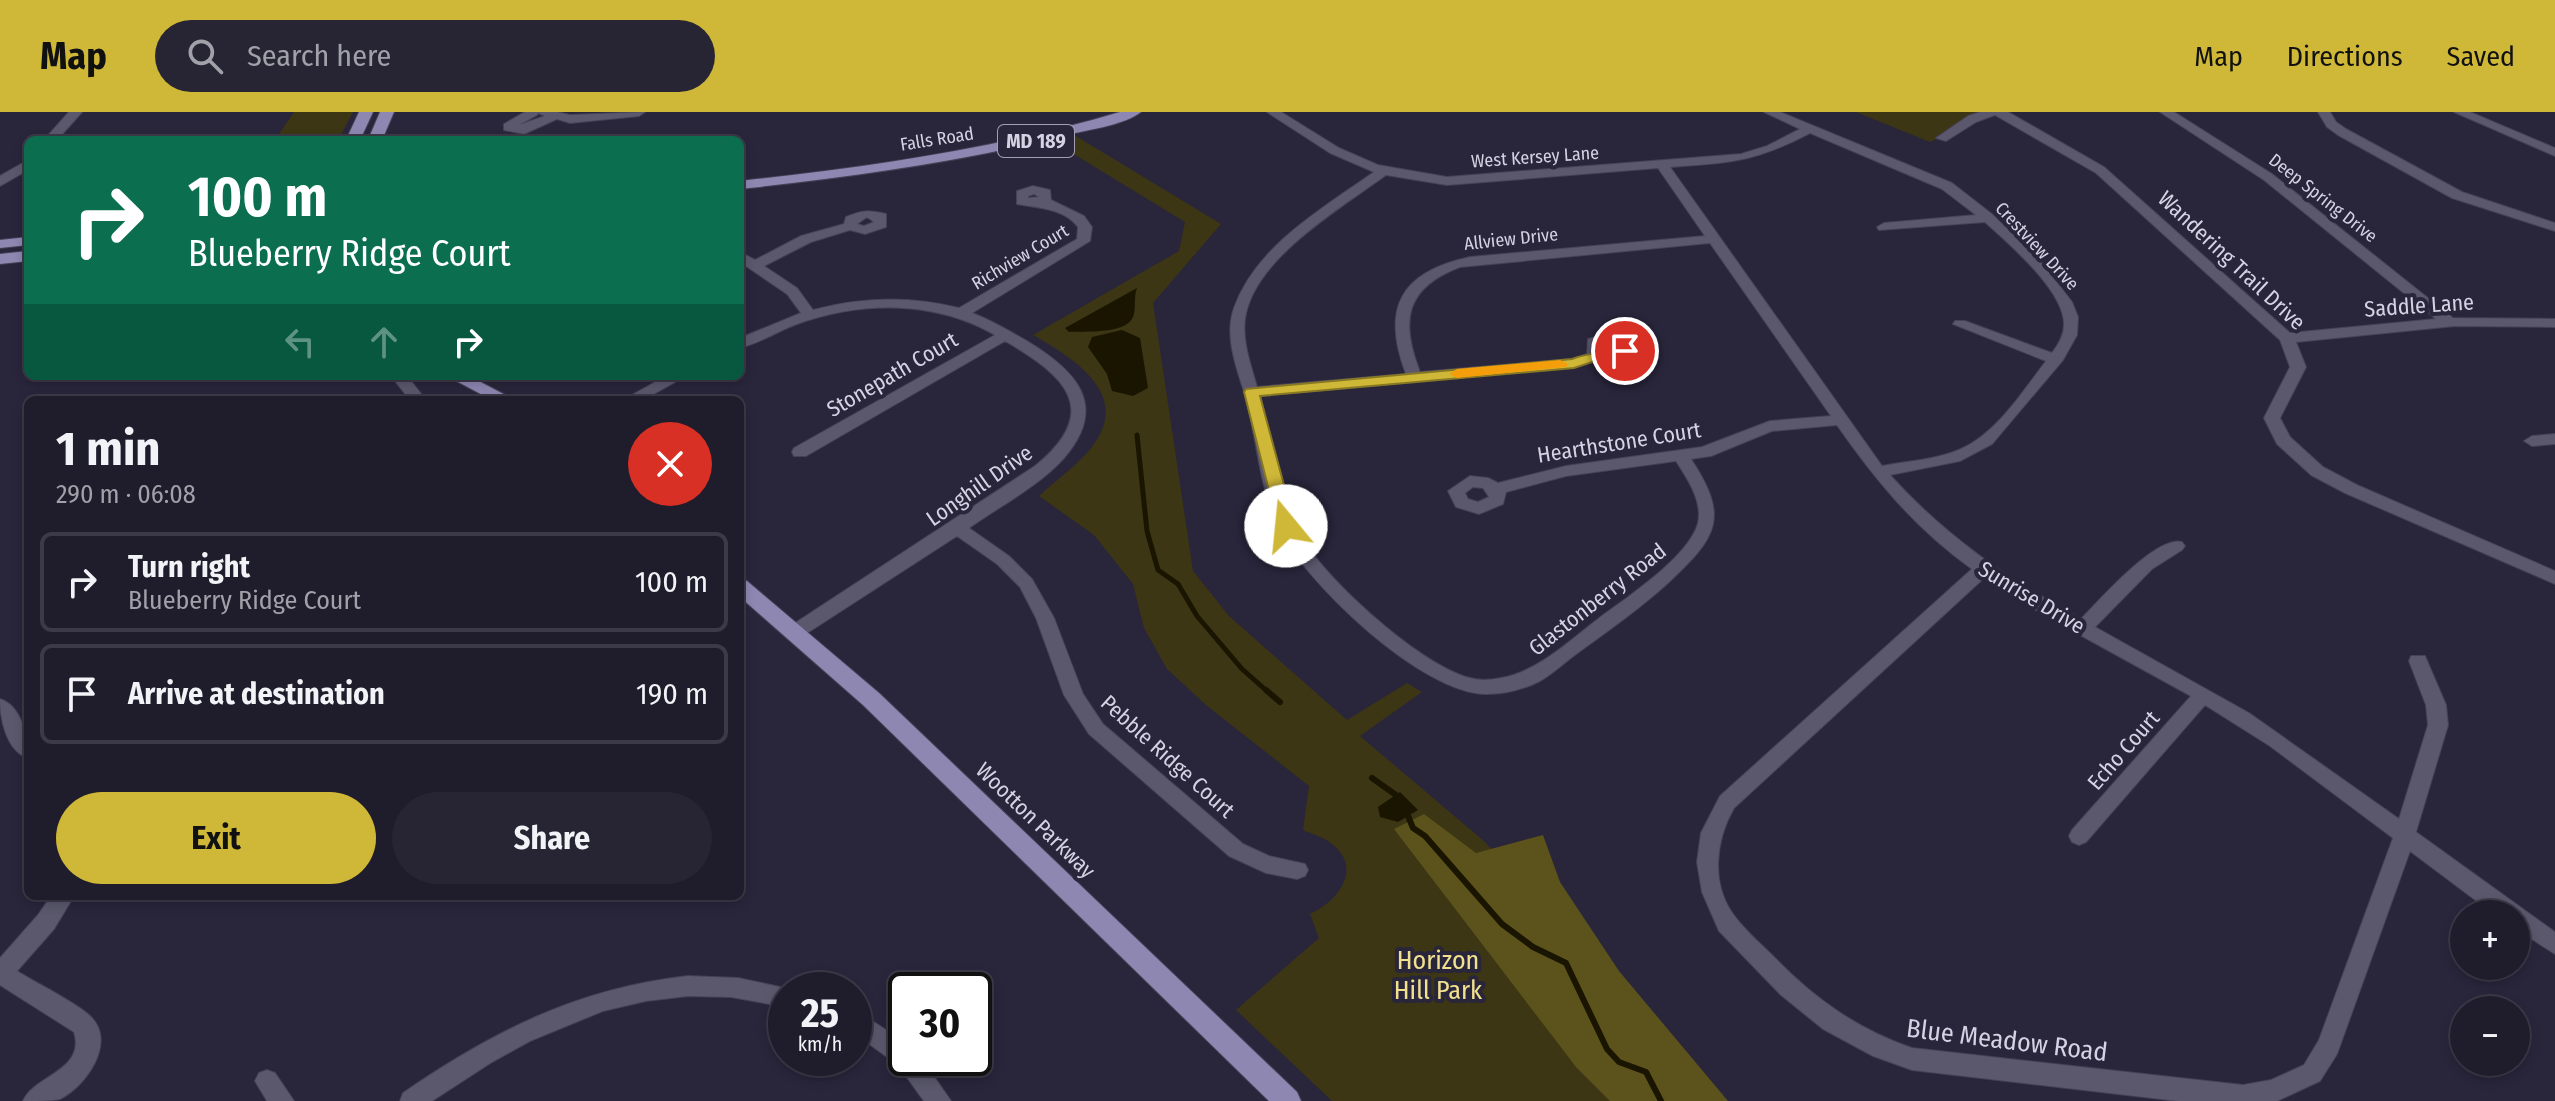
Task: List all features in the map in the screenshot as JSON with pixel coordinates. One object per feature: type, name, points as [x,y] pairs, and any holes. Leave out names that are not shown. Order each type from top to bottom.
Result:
[{"type":"main road","points":[[355,136],[366,112]]},
{"type":"main road","points":[[377,136],[387,112]]},
{"type":"main road","name":"Falls Road","points":[[744,182],[838,175],[1024,145],[1134,112]]},
{"type":"main road","points":[[0,244],[24,241]]},
{"type":"main road","points":[[0,259],[24,256]]},
{"type":"main road","points":[[464,380],[499,396]]},
{"type":"main road","points":[[486,380],[504,396]]},
{"type":"main road","name":"Wootton Parkway","points":[[744,589],[883,710],[1288,1101]]},
{"type":"street","points":[[54,136],[76,112]]},
{"type":"street","points":[[533,112],[508,127],[524,130],[549,114],[582,118],[639,112]]},
{"type":"street","name":"West Kersey Lane","points":[[1273,112],[1342,157],[1382,172],[1425,179],[1467,181],[1742,158],[1782,144],[1810,128]]},
{"type":"street","name":"Crestview Drive","points":[[1770,112],[1947,186],[1988,218],[2067,304],[2072,333],[2056,360],[1981,446],[1957,456],[1878,472]]},
{"type":"street","points":[[1942,138],[1972,119],[1991,112]]},
{"type":"street","name":"Wandering Trail Drive","points":[[1999,112],[2100,170],[2287,338],[2298,367],[2272,418],[2283,440],[2302,460],[2351,489],[2555,578]]},
{"type":"street","name":"Deep Spring Drive","points":[[2166,112],[2268,177],[2450,323]]},
{"type":"street","points":[[2324,112],[2331,124],[2342,132],[2457,195],[2555,227]]},
{"type":"street","points":[[2460,112],[2555,152]]},
{"type":"street","name":"Sunrise Drive","points":[[1662,165],[1878,472],[1918,518],[1982,570],[2282,745],[2492,900]]},
{"type":"street","points":[[0,182],[24,167]]},
{"type":"street","name":"Glastonberry Road","points":[[1382,172],[1288,243],[1244,299],[1238,325],[1280,508],[1295,543],[1332,587],[1438,674],[1468,685],[1504,686],[1533,676],[1678,565],[1699,542],[1706,522],[1701,487],[1681,456]]},
{"type":"street","name":"Richview Court","points":[[961,313],[1083,241],[1085,227],[1079,219],[1042,201]]},
{"type":"street","points":[[1884,227],[1988,218]]},
{"type":"street","points":[[755,265],[806,239],[850,226]]},
{"type":"street","name":"Allview Drive","points":[[1415,378],[1403,346],[1400,323],[1419,283],[1441,268],[1470,261],[1713,239]]},
{"type":"street","points":[[744,258],[792,291],[810,315]]},
{"type":"street","name":"Longhill Drive","points":[[744,342],[810,315],[882,304],[907,304],[961,313],[1005,335],[1067,375],[1077,396],[1079,418],[1069,440],[1052,461],[958,528],[795,632]]},
{"type":"street","name":"Saddle Lane","points":[[2287,338],[2450,323],[2522,320],[2555,323]]},
{"type":"street","points":[[1960,324],[2056,360]]},
{"type":"street","name":"Stonepath Court","points":[[800,452],[1005,335]]},
{"type":"street","points":[[1251,392],[1574,363],[1597,355]]},
{"type":"street","points":[[402,380],[415,396]]},
{"type":"street","points":[[639,396],[670,380]]},
{"type":"street","name":"Hearthstone Court","points":[[1496,489],[1566,471],[1705,452],[1770,426],[1841,420]]},
{"type":"street","points":[[2532,441],[2555,439]]},
{"type":"street","name":"Pebble Ridge Court","points":[[958,528],[1025,581],[1037,602],[1068,686],[1083,715],[1096,729],[1236,850],[1266,864],[1297,870]]},
{"type":"street","points":[[2083,628],[2146,565],[2176,546]]},
{"type":"street","name":"Blue Meadow Road","points":[[1982,570],[1727,802],[1713,824],[1706,843],[1707,867],[1717,907],[1727,924],[1813,1012],[1871,1047],[1912,1059],[2243,1097],[2273,1091],[2312,1073],[2329,1046],[2403,837],[2438,725],[2436,705],[2418,661]]},
{"type":"street","name":"Echo Court","points":[[2079,836],[2202,696]]},
{"type":"street","points":[[0,706],[24,744]]},
{"type":"street","points":[[35,1101],[67,1081],[86,1056],[89,1041],[84,1025],[0,973],[46,922],[60,900]]},
{"type":"street","name":"Sunrise Drive","points":[[2530,927],[2555,944]]},
{"type":"street","points":[[412,1101],[508,1040],[588,1005],[671,988],[730,987],[768,994]]},
{"type":"street","points":[[920,1076],[939,1101]]},
{"type":"street","points":[[267,1081],[282,1101]]},
{"type":"green space","points":[[294,112],[353,112],[340,136],[278,136]]},
{"type":"green space","points":[[1856,112],[1991,112],[1930,142]]},
{"type":"green space","name":"Horizon Hill Park","points":[[1076,136],[1221,224],[1153,303],[1193,571],[1229,616],[1347,720],[1407,683],[1422,692],[1360,736],[1485,842],[1718,1101],[1332,1101],[1236,1010],[1319,938],[1310,914],[1337,893],[1343,884],[1346,864],[1332,844],[1303,830],[1309,786],[1206,705],[1167,669],[1144,628],[1133,584],[1094,535],[1039,496],[1086,454],[1100,434],[1106,415],[1104,399],[1096,383],[1083,369],[1033,335],[1179,251],[1185,222],[1054,142]]},
{"type":"shaded area","points":[[1137,288],[1133,316],[1127,324],[1093,331],[1069,332],[1065,328]]},
{"type":"shaded area","points":[[1122,330],[1140,338],[1148,388],[1133,396],[1112,391],[1107,374],[1088,347],[1092,337]]},
{"type":"shaded area","points":[[1400,792],[1418,810],[1398,822],[1380,817],[1378,807]]},
{"type":"shaded area","points":[[1424,814],[1476,853],[1543,835],[1560,882],[1619,971],[1728,1101],[1610,1101],[1576,1067],[1394,829]]},
{"type":"waterway","points":[[1137,435],[1147,531],[1158,570],[1178,584],[1197,616],[1242,669],[1268,692]]},
{"type":"waterway","points":[[1266,690],[1280,702]]},
{"type":"waterway","points":[[1372,778],[1396,795]]},
{"type":"waterway","points":[[1408,816],[1413,828],[1425,836],[1502,924],[1533,947],[1566,963],[1607,1049],[1619,1062],[1646,1072],[1661,1101]]},
{"type":"slow traffic","points":[[1457,374],[1560,364]]},
{"type":"route","points":[[1286,526],[1251,392],[1574,363],[1597,355],[1619,357],[1625,351]]}]
